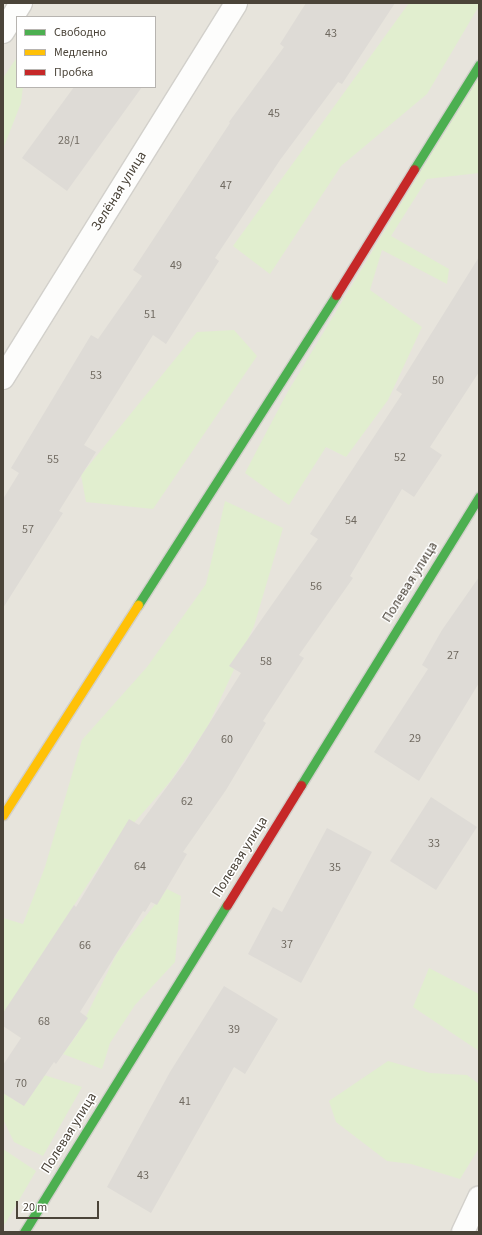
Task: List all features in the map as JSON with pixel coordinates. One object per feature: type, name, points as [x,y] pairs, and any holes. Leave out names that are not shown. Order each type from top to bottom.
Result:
[{"type":"street","points":[[3,32],[21,3]]},
{"type":"street","name":"Зелёная улица","points":[[3,378],[236,3]]},
{"type":"street","points":[[3,815],[296,360],[479,65]]},
{"type":"street","name":"Полевая улица","points":[[24,1232],[479,498]]},
{"type":"street","points":[[463,1232],[479,1198]]},
{"type":"shaded area","points":[[3,3],[479,3],[479,1232],[3,1232]]},
{"type":"green space","points":[[409,3],[479,3],[479,6],[427,94],[341,166],[270,274],[233,246]]},
{"type":"green space","points":[[16,58],[16,88],[23,88],[21,103],[3,149],[3,78]]},
{"type":"green space","points":[[479,74],[479,173],[427,179],[391,236],[449,269],[447,284],[382,250],[370,290],[422,327],[388,400],[346,457],[326,447],[289,505],[245,473],[287,393]]},
{"type":"green space","points":[[234,330],[257,356],[153,509],[86,502],[81,475],[197,332]]},
{"type":"green space","points":[[225,501],[283,528],[254,626],[208,726],[169,783],[110,850],[13,999],[3,1031],[3,918],[23,924],[45,867],[82,740],[147,667],[206,584]]},
{"type":"green space","points":[[167,889],[181,896],[175,962],[135,1005],[110,1043],[102,1069],[63,1054],[77,1035],[117,953]]},
{"type":"green space","points":[[429,968],[479,994],[479,1051],[413,1007]]},
{"type":"green space","points":[[388,1061],[430,1073],[467,1075],[479,1084],[479,1148],[460,1179],[411,1164],[387,1161],[336,1122],[329,1101]]},
{"type":"green space","points":[[44,1075],[82,1087],[43,1156],[14,1142],[3,1119],[3,1093],[24,1106]]},
{"type":"green space","points":[[3,1149],[36,1171],[5,1224],[3,1223]]},
{"type":"building","points":[[306,3],[395,3],[342,84],[338,82],[280,160],[215,258],[219,261],[166,344],[153,335],[84,445],[96,452],[59,511],[63,513],[3,608],[3,499],[19,473],[11,468],[91,335],[98,339],[142,276],[133,270],[230,123],[229,122],[284,47],[280,44]]},
{"type":"building","points":[[73,88],[141,88],[67,191],[22,158]]},
{"type":"building","points":[[479,257],[479,372],[430,447],[442,455],[414,497],[402,489],[350,576],[353,578],[299,655],[304,658],[263,721],[266,723],[226,790],[183,852],[187,854],[157,905],[151,902],[145,912],[143,911],[80,1012],[88,1018],[56,1064],[54,1062],[24,1106],[3,1093],[3,1065],[21,1038],[3,1026],[3,1013],[74,905],[76,907],[129,819],[139,825],[185,762],[241,673],[229,666],[318,539],[310,534],[402,394],[396,390]]},
{"type":"building","points":[[479,577],[479,683],[419,781],[374,752],[428,669],[422,665],[442,630]]},
{"type":"building","points":[[431,797],[477,827],[436,890],[390,861]]},
{"type":"building","points":[[327,828],[372,852],[301,983],[248,954],[273,907],[282,912]]},
{"type":"building","points":[[224,986],[278,1019],[245,1074],[234,1067],[151,1213],[107,1187],[170,1072]]},
{"type":"traffic: fast","points":[[414,169],[479,65]]},
{"type":"traffic: fast","points":[[138,605],[336,295]]},
{"type":"traffic: fast","points":[[301,785],[479,497]]},
{"type":"traffic: fast","points":[[24,1232],[227,905]]},
{"type":"traffic: slow","points":[[3,815],[138,605]]},
{"type":"traffic: jam","points":[[336,295],[414,169]]},
{"type":"traffic: jam","points":[[227,905],[301,785]]}]
